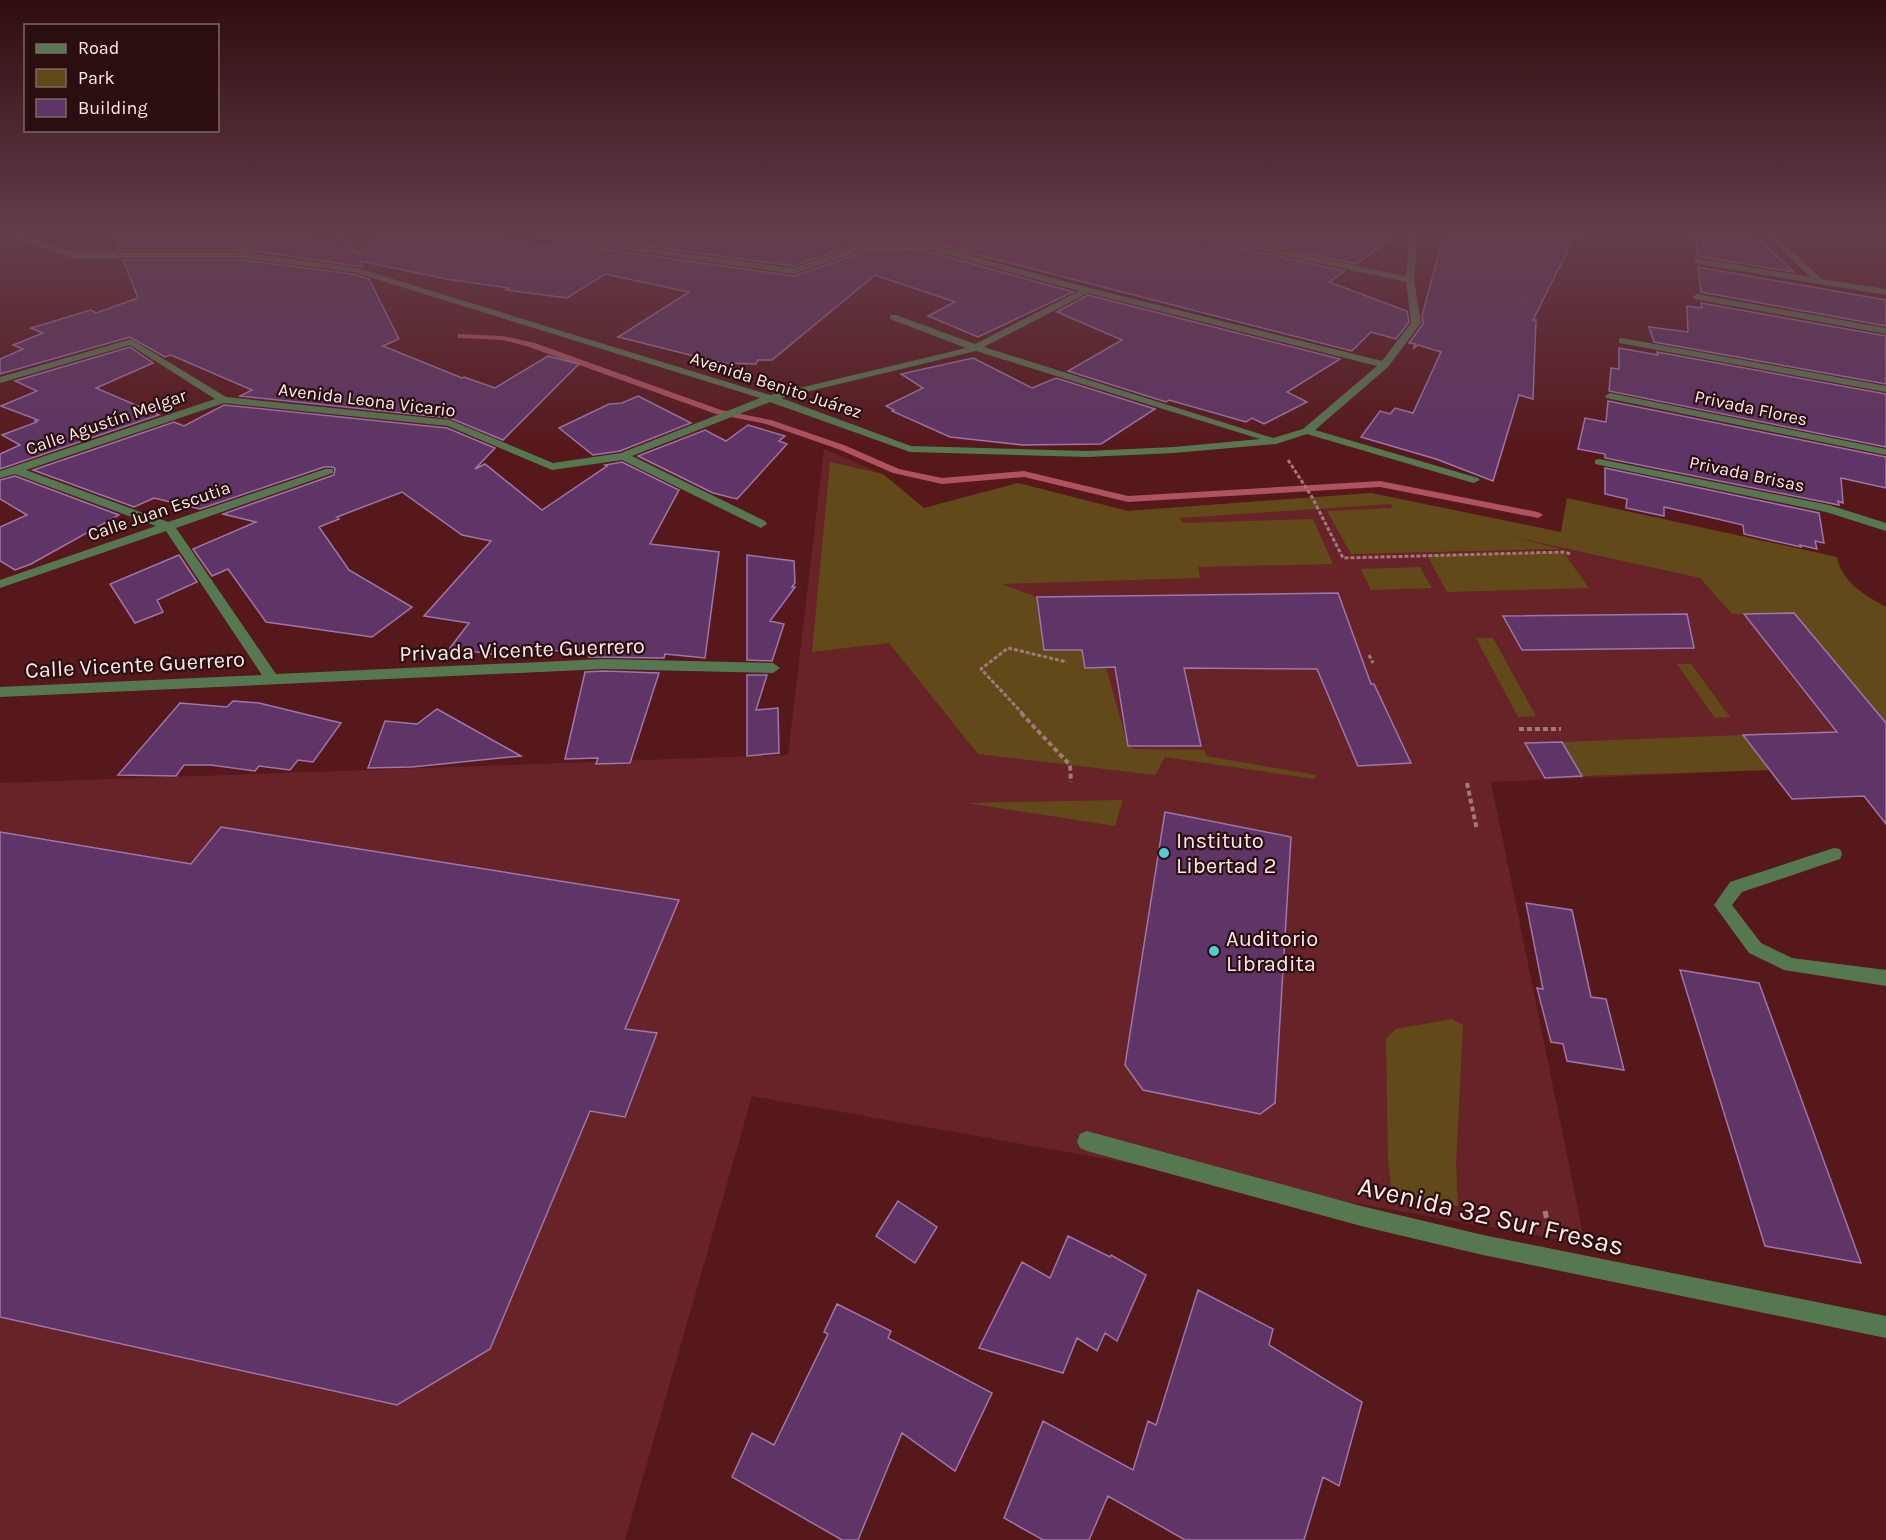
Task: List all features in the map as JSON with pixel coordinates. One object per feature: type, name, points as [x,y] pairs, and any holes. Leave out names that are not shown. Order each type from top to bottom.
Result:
[{"type":"street","name":"Avenida Benito Juárez","points":[[467,305],[770,398],[910,449],[1087,454],[1174,450],[1276,441],[1306,431],[1384,365],[1416,323],[1413,305]]},
{"type":"street","name":"Avenida Leona Vicario","points":[[0,380],[131,342],[223,400],[450,423],[552,467],[623,456],[770,398],[976,348],[1058,305]]},
{"type":"street","points":[[1145,305],[1384,365]]},
{"type":"street","points":[[1741,305],[1886,331]]},
{"type":"street","points":[[893,317],[976,348],[1276,441]]},
{"type":"street","points":[[1622,341],[1886,389]]},
{"type":"street","name":"Privada Flores","points":[[1610,396],[1886,452]]},
{"type":"street","name":"Calle Agustín Melgar","points":[[0,475],[223,400]]},
{"type":"street","points":[[1306,431],[1474,480]]},
{"type":"street","points":[[623,456],[761,524]]},
{"type":"street","name":"Privada Brisas","points":[[1599,462],[1829,509],[1886,527]]},
{"type":"street","points":[[15,470],[169,526],[272,679]]},
{"type":"street","name":"Calle Juan Escutia","points":[[0,584],[329,471]]},
{"type":"street","name":"Privada Vicente Guerrero","points":[[272,679],[604,664],[773,668]]},
{"type":"street","name":"Calle Vicente Guerrero","points":[[0,692],[272,679]]},
{"type":"street","points":[[1834,854],[1736,887],[1722,905],[1755,948],[1790,965],[1886,978]]},
{"type":"street","name":"Avenida 32 Sur Fresas","points":[[1087,1142],[1361,1216],[1483,1245],[1886,1328]]},
{"type":"path","points":[[1290,464],[1307,489],[1343,558],[1563,552],[1571,554]]},
{"type":"path","points":[[1066,662],[1008,648],[981,669],[1070,765],[1071,782]]},
{"type":"path","points":[[1369,655],[1373,663]]},
{"type":"path","points":[[1519,729],[1561,729]]},
{"type":"path","points":[[1467,783],[1477,830]]},
{"type":"shaded area","points":[[824,449],[883,474],[924,508],[1018,483],[1128,511],[1371,493],[1747,571],[1886,723],[1886,769],[1770,770],[1491,782],[1585,1244],[752,1096],[625,1540],[0,1540],[0,783],[788,755]]},
{"type":"green space","points":[[830,462],[883,474],[924,508],[1018,483],[1128,511],[1371,493],[1561,532],[1567,498],[1837,557],[1849,581],[1886,607],[1886,723],[1794,613],[1732,614],[1700,578],[1505,535],[1560,549],[1351,554],[1327,511],[1392,508],[1391,504],[1180,518],[1183,523],[1313,519],[1333,564],[1198,567],[1200,578],[1002,584],[1037,597],[1044,650],[1082,650],[1085,667],[1106,667],[1128,746],[1135,749],[1205,750],[1206,756],[1316,775],[1315,779],[1165,757],[1155,775],[978,754],[889,643],[812,652]]},
{"type":"green space","points":[[1563,552],[1589,588],[1447,592],[1427,555]]},
{"type":"green space","points":[[1420,567],[1432,588],[1371,590],[1361,569]]},
{"type":"green space","points":[[1476,638],[1493,638],[1536,716],[1518,717]]},
{"type":"green space","points":[[1677,664],[1691,664],[1730,717],[1715,718]]},
{"type":"green space","points":[[1743,735],[1770,770],[1582,776],[1562,742]]},
{"type":"green space","points":[[1123,800],[1115,826],[967,803]]},
{"type":"green space","points":[[1452,1019],[1463,1025],[1456,1164],[1458,1206],[1392,1194],[1388,1159],[1386,1038],[1396,1029]]},
{"type":"building","points":[[119,305],[382,305],[399,339],[383,346],[462,378],[495,388],[548,356],[579,364],[503,440],[450,418],[240,396],[252,390],[171,355],[165,357],[130,337],[0,374],[0,359],[23,349],[13,345],[43,333],[31,328],[91,310],[96,313]]},
{"type":"building","points":[[669,305],[839,305],[772,360],[758,360],[756,364],[722,363],[618,337]]},
{"type":"building","points":[[949,305],[1046,305],[978,337],[928,316]]},
{"type":"building","points":[[1070,305],[1127,305],[1340,359],[1287,392],[1307,402],[1264,424],[1252,418],[1246,422],[1169,400],[1166,402],[1068,371],[1122,340],[1057,312]]},
{"type":"building","points":[[1172,305],[1391,305],[1407,311],[1409,322],[1396,339],[1371,332],[1352,351]]},
{"type":"building","points":[[1425,305],[1541,305],[1533,320],[1536,320],[1533,399],[1519,395],[1493,481],[1436,459],[1361,437],[1380,411],[1390,414],[1395,408],[1413,413],[1441,352],[1418,345],[1414,348],[1415,344],[1409,343],[1423,324],[1422,316]]},
{"type":"building","points":[[1701,305],[1711,305],[1886,336],[1886,384],[1654,342],[1649,327],[1688,332],[1687,306],[1702,308]]},
{"type":"building","points":[[1771,305],[1886,305],[1886,326]]},
{"type":"building","points":[[130,347],[153,363],[96,388],[159,415],[0,469],[0,454],[20,445],[2,435],[38,420],[1,406],[37,391],[15,381]]},
{"type":"building","points":[[1619,348],[1658,355],[1657,352],[1886,394],[1886,447],[1609,391],[1611,368],[1619,369]]},
{"type":"building","points":[[973,358],[1032,388],[1056,378],[1155,409],[1101,444],[1022,445],[950,437],[892,411],[894,410],[886,406],[923,388],[901,374]]},
{"type":"building","points":[[638,396],[691,423],[620,451],[593,455],[559,428],[609,404],[622,403]]},
{"type":"building","points":[[1608,401],[1886,457],[1886,488],[1841,478],[1843,503],[1838,501],[1839,505],[1605,458],[1605,454],[1578,449],[1585,418],[1606,422]]},
{"type":"building","points":[[224,405],[447,428],[495,448],[475,469],[485,464],[542,510],[607,466],[605,465],[622,462],[679,490],[650,544],[719,552],[705,658],[665,654],[664,658],[589,657],[590,652],[520,649],[517,658],[450,648],[469,623],[424,616],[491,541],[462,535],[402,492],[337,517],[339,519],[319,527],[349,570],[412,607],[372,637],[266,622],[228,569],[212,576],[193,549],[256,522],[223,514],[334,475],[333,467],[324,467],[200,509],[154,498],[134,507],[33,470],[174,422],[184,426]]},
{"type":"building","points":[[748,425],[785,436],[779,441],[787,444],[737,499],[713,493],[638,456],[705,430],[726,441]]},
{"type":"building","points":[[1605,468],[1819,513],[1824,543],[1815,541],[1817,549],[1800,545],[1801,547],[1744,534],[1743,525],[1709,517],[1664,507],[1664,516],[1626,508],[1627,499],[1605,494]]},
{"type":"building","points":[[15,476],[119,515],[31,564],[15,570],[0,561],[0,527],[27,515],[0,499],[0,480]]},
{"type":"building","points":[[179,555],[197,582],[157,600],[163,612],[135,623],[110,584]]},
{"type":"building","points":[[747,555],[794,561],[795,583],[792,587],[795,587],[770,621],[784,624],[772,661],[747,660]]},
{"type":"building","points":[[1338,593],[1371,684],[1374,684],[1411,763],[1358,766],[1317,669],[1184,668],[1201,746],[1128,746],[1115,667],[1085,668],[1082,650],[1044,650],[1037,597]]},
{"type":"building","points":[[1794,613],[1886,723],[1886,824],[1864,796],[1792,799],[1743,735],[1837,732],[1744,614]]},
{"type":"building","points":[[1687,614],[1694,648],[1522,650],[1503,616]]},
{"type":"building","points":[[585,672],[659,673],[630,763],[596,764],[598,758],[565,759]]},
{"type":"building","points":[[747,675],[767,675],[756,710],[778,708],[779,753],[747,756]]},
{"type":"building","points":[[233,701],[259,703],[341,723],[313,762],[298,760],[290,770],[259,766],[255,771],[211,765],[184,765],[176,776],[118,775],[180,703],[227,707]]},
{"type":"building","points":[[437,709],[521,756],[412,767],[368,768],[385,721],[417,724]]},
{"type":"building","points":[[1562,742],[1582,776],[1545,778],[1525,743]]},
{"type":"building","name":"Auditorio Libradita","points":[[1165,812],[1291,837],[1275,1103],[1260,1114],[1143,1090],[1125,1065]]},
{"type":"building","points":[[221,827],[679,900],[625,1029],[657,1033],[625,1117],[590,1111],[490,1349],[397,1405],[0,1317],[0,832],[191,864]]},
{"type":"building","points":[[1526,903],[1572,910],[1591,997],[1606,999],[1624,1070],[1567,1061],[1563,1044],[1551,1042],[1537,988],[1543,989]]},
{"type":"building","points":[[1680,970],[1759,983],[1861,1263],[1765,1246]]},
{"type":"building","points":[[898,1201],[937,1227],[915,1263],[876,1236]]},
{"type":"building","points":[[1068,1236],[1110,1257],[1111,1255],[1146,1275],[1117,1341],[1105,1333],[1097,1351],[1077,1338],[1063,1373],[979,1348],[1022,1262],[1050,1278]]},
{"type":"building","points":[[1198,1290],[1273,1329],[1269,1345],[1362,1402],[1339,1486],[1323,1477],[1304,1540],[1185,1540],[1108,1496],[1089,1540],[1043,1540],[1004,1518],[1043,1421],[1133,1470],[1148,1421],[1156,1425]]},
{"type":"building","points":[[837,1304],[891,1331],[888,1338],[992,1393],[955,1471],[902,1433],[858,1540],[842,1540],[732,1477],[752,1433],[774,1445],[828,1334],[824,1332]]},
{"type":"waterway","points":[[461,336],[503,338],[532,345],[719,412],[768,422],[841,447],[896,471],[942,481],[1024,474],[1128,499],[1380,484],[1538,515]]},
{"type":"place","name":"Instituto Libertad 2","points":[[1164,853]]},
{"type":"place","name":"Auditorio Libradita","points":[[1214,951]]}]
